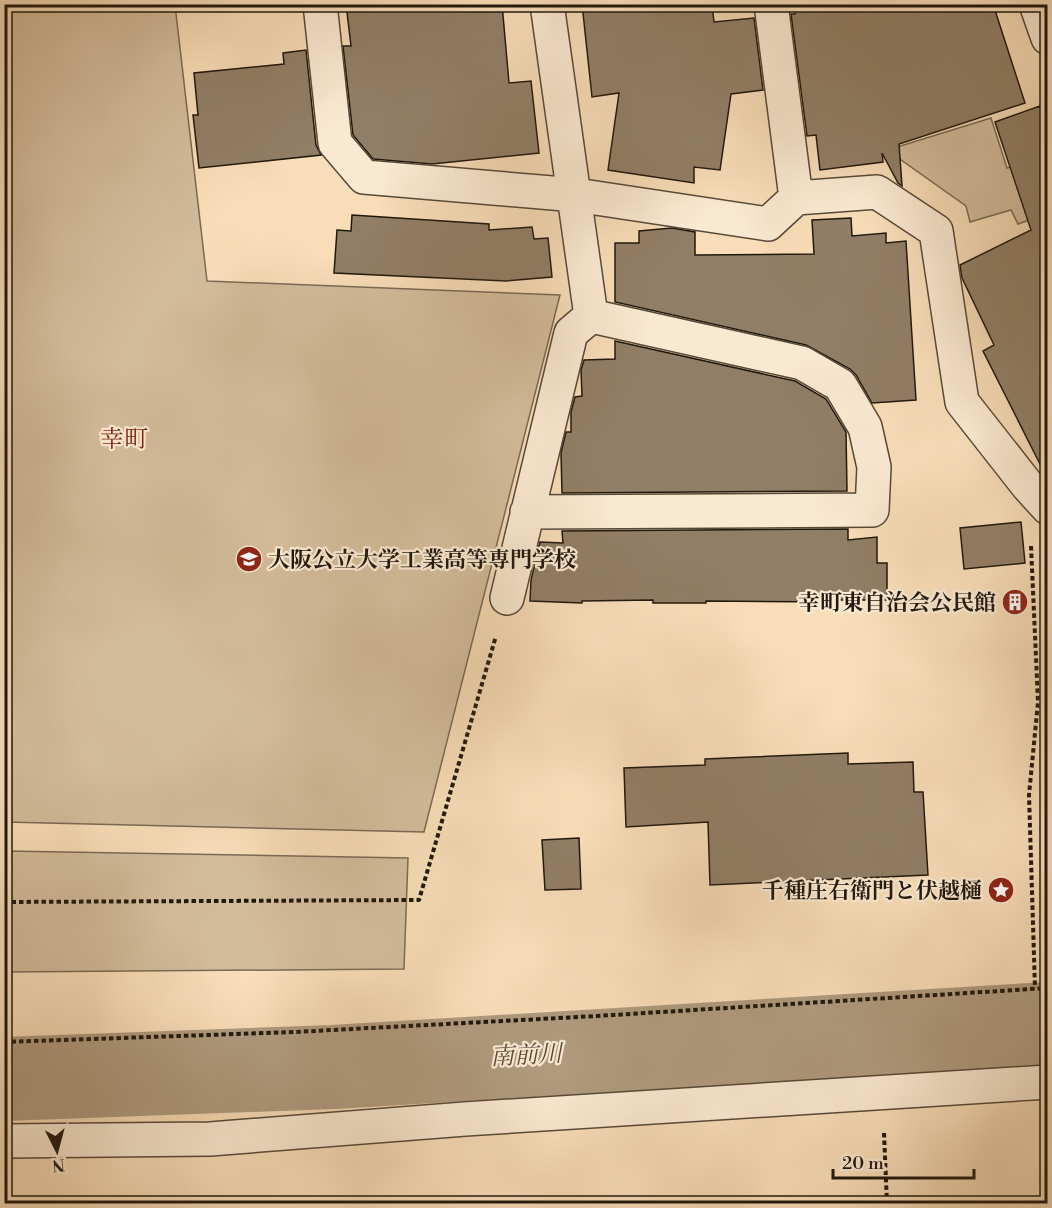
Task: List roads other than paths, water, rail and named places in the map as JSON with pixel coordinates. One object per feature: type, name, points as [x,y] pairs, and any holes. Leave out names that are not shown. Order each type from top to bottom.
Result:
[{"type":"street","points":[[320,4],[335,143],[364,177],[576,195],[768,224],[795,198],[877,192],[936,231],[962,402],[1038,497]]},
{"type":"street","points":[[547,4],[576,195],[591,316]]},
{"type":"street","points":[[771,4],[795,198]]},
{"type":"street","points":[[1036,4],[1047,39]]},
{"type":"street","points":[[507,598],[571,333],[591,316]]},
{"type":"street","points":[[527,512],[872,510],[874,467],[865,427],[840,385],[802,363],[591,316]]},
{"type":"street","points":[[4,1141],[210,1139],[465,1119],[1047,1082]]},
{"type":"waterway","name":"南前川","points":[[4,1079],[333,1067],[1048,1024]]},
{"type":"place","name":"大阪公立大学工業高等専門学校","points":[[249,559]]},
{"type":"place","name":"幸町東自治会公民館","points":[[1015,602]]},
{"type":"place","name":"千種庄右衛門と伏越樋","points":[[1001,890]]},
{"type":"district","name":"幸町","points":[[124,439]]}]
